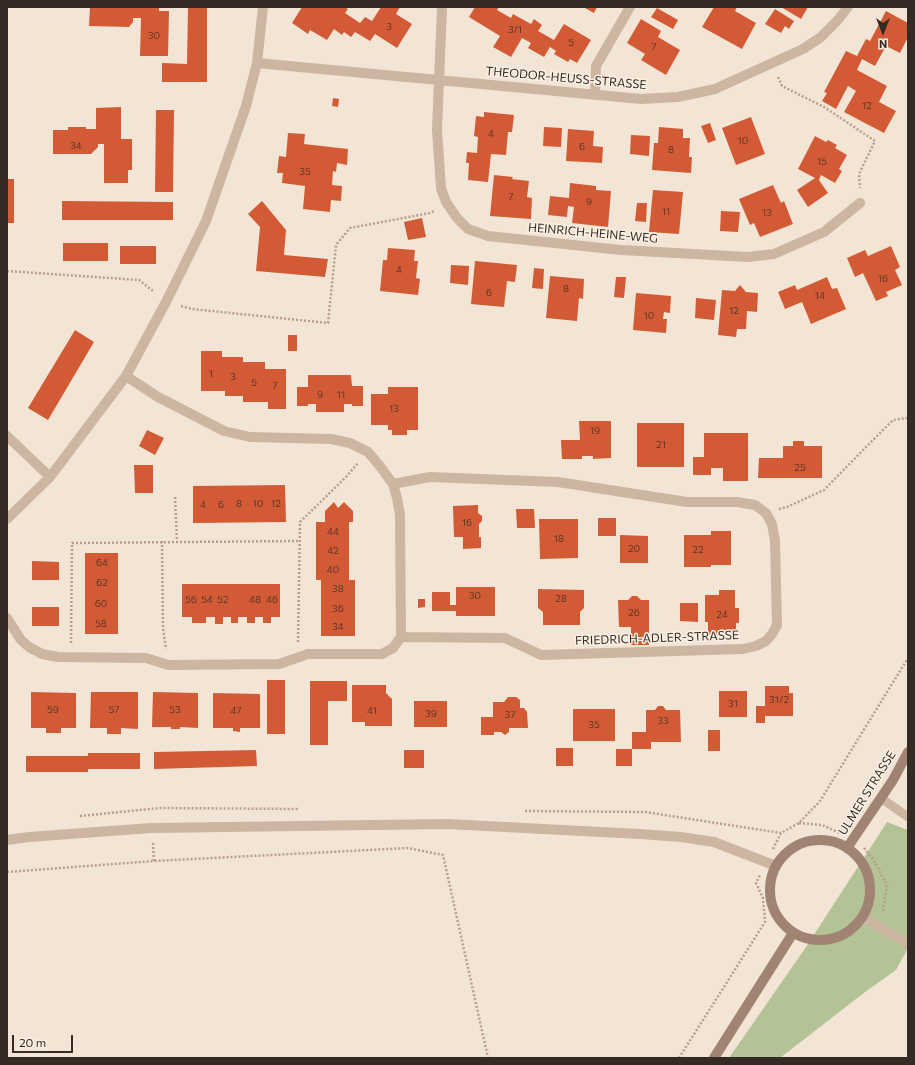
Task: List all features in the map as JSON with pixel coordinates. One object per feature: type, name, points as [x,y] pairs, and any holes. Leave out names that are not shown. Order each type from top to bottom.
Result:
[{"type":"main road","name":"ULMER STRASSE","points":[[850,844],[893,780],[908,752]]},
{"type":"main road","points":[[828,840],[850,844],[861,862],[869,880],[869,899],[862,917],[848,931],[831,940],[811,940],[793,933],[779,920],[771,902],[770,884],[776,866],[789,850],[808,842],[828,840]]},
{"type":"main road","points":[[714,1058],[793,933]]},
{"type":"street","points":[[7,519],[50,477],[126,376],[166,302],[206,221],[246,106],[257,63],[263,7]]},
{"type":"street","name":"HEINRICH-HEINE-WEG","points":[[442,7],[437,130],[441,188],[446,202],[457,218],[468,229],[488,236],[621,250],[748,257],[774,254],[824,232],[860,203]]},
{"type":"street","points":[[595,95],[596,66],[630,7]]},
{"type":"street","name":"THEODOR-HEUSS-STRASSE","points":[[257,63],[641,99],[678,97],[715,89],[773,64],[803,49],[821,37],[848,7]]},
{"type":"street","points":[[7,618],[21,640],[28,647],[42,654],[58,657],[146,658],[168,665],[279,664],[308,654],[382,654],[393,648],[401,637],[400,515],[397,498],[393,484],[379,464],[368,452],[350,443],[331,439],[250,437],[224,431],[158,397],[126,376]]},
{"type":"street","points":[[7,436],[50,477]]},
{"type":"street","points":[[393,484],[430,477],[558,482],[687,502],[737,502],[755,505],[766,513]]},
{"type":"street","name":"FRIEDRICH-ADLER-STRASSE","points":[[401,637],[505,638],[541,655],[743,649],[756,646],[766,641],[772,634],[777,624],[775,541],[772,524],[766,513]]},
{"type":"street","points":[[7,840],[151,828],[447,824],[681,837],[714,842],[776,866]]},
{"type":"street","points":[[862,917],[908,944]]},
{"type":"lane","points":[[881,798],[908,817]]},
{"type":"path","points":[[773,64],[782,86],[824,107],[875,141],[859,174],[860,203]]},
{"type":"path","points":[[7,271],[139,280],[166,302],[192,309],[328,323],[336,245],[350,228],[430,213],[446,202]]},
{"type":"path","points":[[766,513],[787,507],[824,490],[893,420],[908,418]]},
{"type":"path","points":[[298,658],[297,634],[300,522],[346,477],[368,452]]},
{"type":"path","points":[[175,497],[177,542]]},
{"type":"path","points":[[71,657],[72,542],[299,541]]},
{"type":"path","points":[[162,542],[163,628],[168,665]]},
{"type":"path","points":[[799,823],[822,825],[850,844],[860,843],[874,861],[887,885],[883,910],[889,915]]},
{"type":"path","points":[[7,872],[154,861],[408,848],[443,855],[488,1058]]},
{"type":"green space","points":[[887,822],[908,830],[908,948],[896,970],[865,992],[780,1058],[729,1058],[806,947]]},
{"type":"building","points":[[90,7],[159,7],[159,11],[169,11],[168,56],[140,56],[141,18],[133,18],[133,22],[129,27],[89,26]]},
{"type":"building","points":[[188,7],[207,7],[207,82],[162,82],[162,63],[187,64]]},
{"type":"building","points":[[302,7],[344,7],[348,9],[345,13],[360,23],[365,17],[372,21],[381,7],[400,7],[396,14],[412,24],[397,48],[375,34],[370,41],[355,32],[351,37],[344,32],[342,35],[334,29],[327,40],[310,30],[308,34],[292,23]]},
{"type":"building","points":[[475,7],[499,7],[497,10],[511,18],[513,14],[531,24],[534,19],[542,25],[538,31],[554,40],[564,24],[591,40],[577,63],[570,59],[568,62],[554,54],[556,51],[550,47],[544,57],[528,48],[531,43],[522,38],[511,57],[493,47],[500,36],[469,17]]},
{"type":"building","points":[[583,7],[597,7],[594,13]]},
{"type":"building","points":[[714,7],[737,7],[735,11],[756,23],[742,49],[702,27]]},
{"type":"building","points":[[781,7],[808,7],[801,19]]},
{"type":"building","points":[[657,8],[678,20],[673,29],[651,17]]},
{"type":"building","points":[[775,9],[794,21],[789,29],[785,26],[781,33],[765,24]]},
{"type":"building","points":[[886,11],[908,23],[908,37],[900,53],[886,46],[875,66],[862,59],[857,70],[887,86],[879,102],[896,111],[884,133],[844,112],[856,91],[848,86],[836,109],[822,101],[827,93],[824,92],[846,51],[857,56],[866,39],[870,41]]},
{"type":"building","points":[[641,19],[661,31],[658,37],[680,50],[666,75],[641,60],[645,54],[627,43]]},
{"type":"building","points":[[333,98],[339,99],[338,107],[332,106]]},
{"type":"building","points":[[121,107],[121,139],[132,139],[132,170],[128,170],[128,183],[104,183],[104,144],[98,144],[98,147],[91,154],[53,154],[53,130],[68,130],[68,127],[86,127],[86,129],[96,129],[96,108]]},
{"type":"building","points":[[156,110],[174,110],[173,192],[155,192]]},
{"type":"building","points":[[484,112],[514,115],[512,132],[508,132],[506,155],[491,154],[488,182],[468,180],[469,163],[466,163],[467,152],[477,153],[478,137],[474,136],[476,116],[484,117]]},
{"type":"building","points":[[751,117],[765,154],[736,165],[722,128]]},
{"type":"building","points":[[710,123],[716,140],[708,143],[701,126]]},
{"type":"building","points":[[544,127],[562,128],[561,147],[543,146]]},
{"type":"building","points":[[659,127],[683,129],[683,138],[690,138],[689,157],[692,157],[691,173],[652,170],[654,143],[658,143]]},
{"type":"building","points":[[568,129],[594,131],[593,146],[603,147],[602,163],[566,161]]},
{"type":"building","points":[[288,133],[305,134],[304,144],[348,149],[347,165],[337,163],[336,172],[333,171],[332,185],[342,186],[341,201],[331,200],[330,212],[303,209],[305,186],[282,183],[283,173],[277,173],[279,156],[286,157]]},
{"type":"building","points":[[631,135],[650,136],[649,156],[630,154]]},
{"type":"building","points":[[815,136],[826,142],[828,140],[837,145],[835,148],[847,155],[839,169],[842,171],[835,183],[821,175],[819,180],[828,193],[808,207],[797,190],[815,178],[798,169]]},
{"type":"building","points":[[494,175],[513,177],[512,179],[529,181],[527,197],[532,198],[531,219],[490,216]]},
{"type":"building","points":[[7,179],[14,179],[14,223],[7,223]]},
{"type":"building","points":[[570,183],[596,186],[596,190],[611,191],[608,227],[572,223],[574,207],[568,206],[567,217],[548,215],[550,196],[569,198]]},
{"type":"building","points":[[773,185],[781,203],[784,201],[793,224],[760,237],[754,223],[750,225],[739,199]]},
{"type":"building","points":[[653,190],[683,192],[679,234],[649,232]]},
{"type":"building","points":[[62,201],[173,202],[173,220],[62,220]]},
{"type":"building","points":[[262,201],[286,230],[284,255],[328,259],[325,277],[256,271],[260,227],[248,214]]},
{"type":"building","points":[[637,203],[647,203],[646,222],[635,221]]},
{"type":"building","points":[[721,211],[740,212],[738,232],[720,231]]},
{"type":"building","points":[[422,218],[426,237],[408,240],[404,222]]},
{"type":"building","points":[[63,243],[108,243],[108,261],[63,261]]},
{"type":"building","points":[[120,246],[156,246],[156,264],[120,264]]},
{"type":"building","points":[[891,246],[900,267],[895,270],[902,285],[886,292],[888,296],[876,301],[863,273],[855,277],[847,258],[865,250],[868,256]]},
{"type":"building","points":[[388,248],[415,250],[414,261],[418,261],[416,278],[420,279],[418,295],[380,291],[383,260],[387,260]]},
{"type":"building","points":[[475,261],[517,265],[515,282],[507,281],[504,307],[471,304]]},
{"type":"building","points":[[451,265],[469,266],[468,285],[450,283]]},
{"type":"building","points":[[534,268],[544,269],[543,289],[532,288]]},
{"type":"building","points":[[550,276],[584,279],[583,299],[579,298],[577,321],[546,318]]},
{"type":"building","points":[[616,277],[626,277],[624,298],[614,297]]},
{"type":"building","points":[[827,277],[832,289],[837,288],[846,309],[811,324],[802,302],[785,309],[778,292],[795,285],[797,290]]},
{"type":"building","points":[[740,285],[746,292],[758,293],[757,312],[747,311],[746,329],[737,329],[736,337],[718,335],[722,290],[735,291]]},
{"type":"building","points":[[636,293],[671,296],[670,313],[664,312],[663,319],[667,319],[666,333],[633,330]]},
{"type":"building","points":[[696,298],[716,300],[714,320],[695,318]]},
{"type":"building","points":[[75,330],[94,342],[48,420],[28,408]]},
{"type":"building","points":[[288,335],[297,335],[297,351],[288,351]]},
{"type":"building","points":[[201,351],[222,351],[222,357],[243,357],[243,362],[265,362],[265,369],[286,369],[286,409],[268,409],[268,402],[243,402],[243,396],[225,396],[225,391],[201,391]]},
{"type":"building","points":[[308,375],[351,375],[352,386],[363,386],[363,406],[344,404],[344,412],[316,412],[316,404],[297,406],[297,387],[308,387]]},
{"type":"building","points":[[388,387],[418,387],[418,430],[407,430],[407,435],[392,435],[392,430],[388,430],[388,425],[371,425],[371,394],[388,394]]},
{"type":"building","points":[[579,421],[611,421],[611,458],[593,459],[593,456],[582,456],[582,459],[562,459],[561,440],[580,440]]},
{"type":"building","points":[[637,423],[684,423],[684,467],[637,467]]},
{"type":"building","points":[[147,430],[164,438],[155,455],[139,446]]},
{"type":"building","points":[[704,433],[748,433],[748,481],[723,481],[723,468],[711,468],[711,475],[693,475],[693,457],[704,457]]},
{"type":"building","points":[[793,441],[804,441],[804,446],[822,446],[822,478],[758,478],[759,458],[783,458],[783,446],[793,446]]},
{"type":"building","points":[[134,465],[153,465],[153,493],[135,493]]},
{"type":"building","points":[[285,485],[286,522],[193,523],[193,486]]},
{"type":"building","points":[[334,502],[338,508],[344,502],[353,511],[353,522],[349,522],[349,580],[355,580],[355,636],[321,636],[321,580],[316,580],[316,522],[325,522],[325,511]]},
{"type":"building","points":[[478,505],[478,513],[482,516],[482,521],[479,524],[481,548],[463,549],[463,537],[454,537],[453,506]]},
{"type":"building","points":[[516,509],[534,509],[535,528],[517,528]]},
{"type":"building","points":[[598,518],[616,518],[616,536],[598,536]]},
{"type":"building","points":[[539,519],[578,519],[578,558],[540,559]]},
{"type":"building","points":[[711,531],[731,531],[731,565],[684,567],[684,535],[711,535]]},
{"type":"building","points":[[620,535],[648,536],[648,563],[620,563]]},
{"type":"building","points":[[85,553],[118,553],[118,634],[85,634]]},
{"type":"building","points":[[32,561],[59,562],[59,580],[32,580]]},
{"type":"building","points":[[182,584],[280,584],[280,617],[271,617],[271,623],[263,623],[263,617],[255,617],[255,623],[247,623],[247,617],[238,617],[238,623],[231,623],[231,617],[223,617],[223,624],[215,624],[215,617],[206,617],[206,623],[192,623],[192,617],[182,617]]},
{"type":"building","points":[[456,587],[495,587],[495,616],[456,616],[456,611],[432,611],[432,592],[450,592],[450,605],[456,605]]},
{"type":"building","points":[[538,589],[584,590],[584,608],[580,612],[580,625],[543,625],[543,612],[538,608]]},
{"type":"building","points":[[719,590],[735,590],[735,608],[739,608],[739,623],[736,623],[736,635],[726,635],[723,640],[718,635],[708,635],[708,622],[705,622],[705,595],[719,595]]},
{"type":"building","points":[[632,596],[637,596],[641,600],[649,600],[649,645],[631,645],[631,627],[619,627],[618,600],[628,600]]},
{"type":"building","points":[[418,599],[425,599],[425,607],[418,608]]},
{"type":"building","points":[[680,603],[698,603],[698,622],[680,621]]},
{"type":"building","points":[[32,607],[59,607],[59,626],[32,626]]},
{"type":"building","points":[[267,680],[285,680],[285,734],[267,734]]},
{"type":"building","points":[[310,681],[347,681],[347,701],[328,701],[328,745],[310,745]]},
{"type":"building","points":[[352,685],[386,685],[386,693],[392,699],[392,726],[365,726],[365,722],[352,722]]},
{"type":"building","points":[[765,686],[789,686],[789,693],[793,693],[793,716],[765,716],[765,723],[756,723],[756,706],[765,706]]},
{"type":"building","points":[[719,691],[747,691],[747,717],[719,717]]},
{"type":"building","points":[[31,692],[76,693],[76,728],[61,728],[61,733],[46,733],[46,728],[31,728]]},
{"type":"building","points":[[91,692],[138,692],[138,729],[121,728],[121,734],[107,734],[107,728],[90,728]]},
{"type":"building","points":[[153,692],[198,693],[198,728],[180,727],[180,729],[171,729],[171,727],[152,727]]},
{"type":"building","points":[[213,693],[260,694],[260,728],[240,728],[240,732],[233,731],[233,728],[213,728]]},
{"type":"building","points":[[508,697],[516,697],[520,700],[520,708],[524,708],[527,712],[528,728],[509,728],[509,732],[505,735],[501,732],[494,732],[494,735],[481,735],[481,717],[493,717],[493,702],[504,702]]},
{"type":"building","points":[[414,701],[447,701],[447,727],[414,727]]},
{"type":"building","points":[[658,706],[663,706],[666,710],[680,710],[681,742],[651,742],[651,749],[632,749],[632,732],[646,732],[646,710],[655,710]]},
{"type":"building","points":[[573,709],[615,709],[615,741],[573,741]]},
{"type":"building","points":[[708,730],[720,730],[720,751],[708,751]]},
{"type":"building","points":[[556,748],[573,748],[573,766],[556,766]]},
{"type":"building","points":[[616,749],[632,749],[632,766],[616,766]]},
{"type":"building","points":[[256,750],[257,766],[154,769],[154,752]]},
{"type":"building","points":[[404,750],[424,750],[424,768],[404,768]]},
{"type":"building","points":[[88,753],[140,753],[140,769],[88,769],[88,772],[26,772],[26,756],[88,756]]}]
